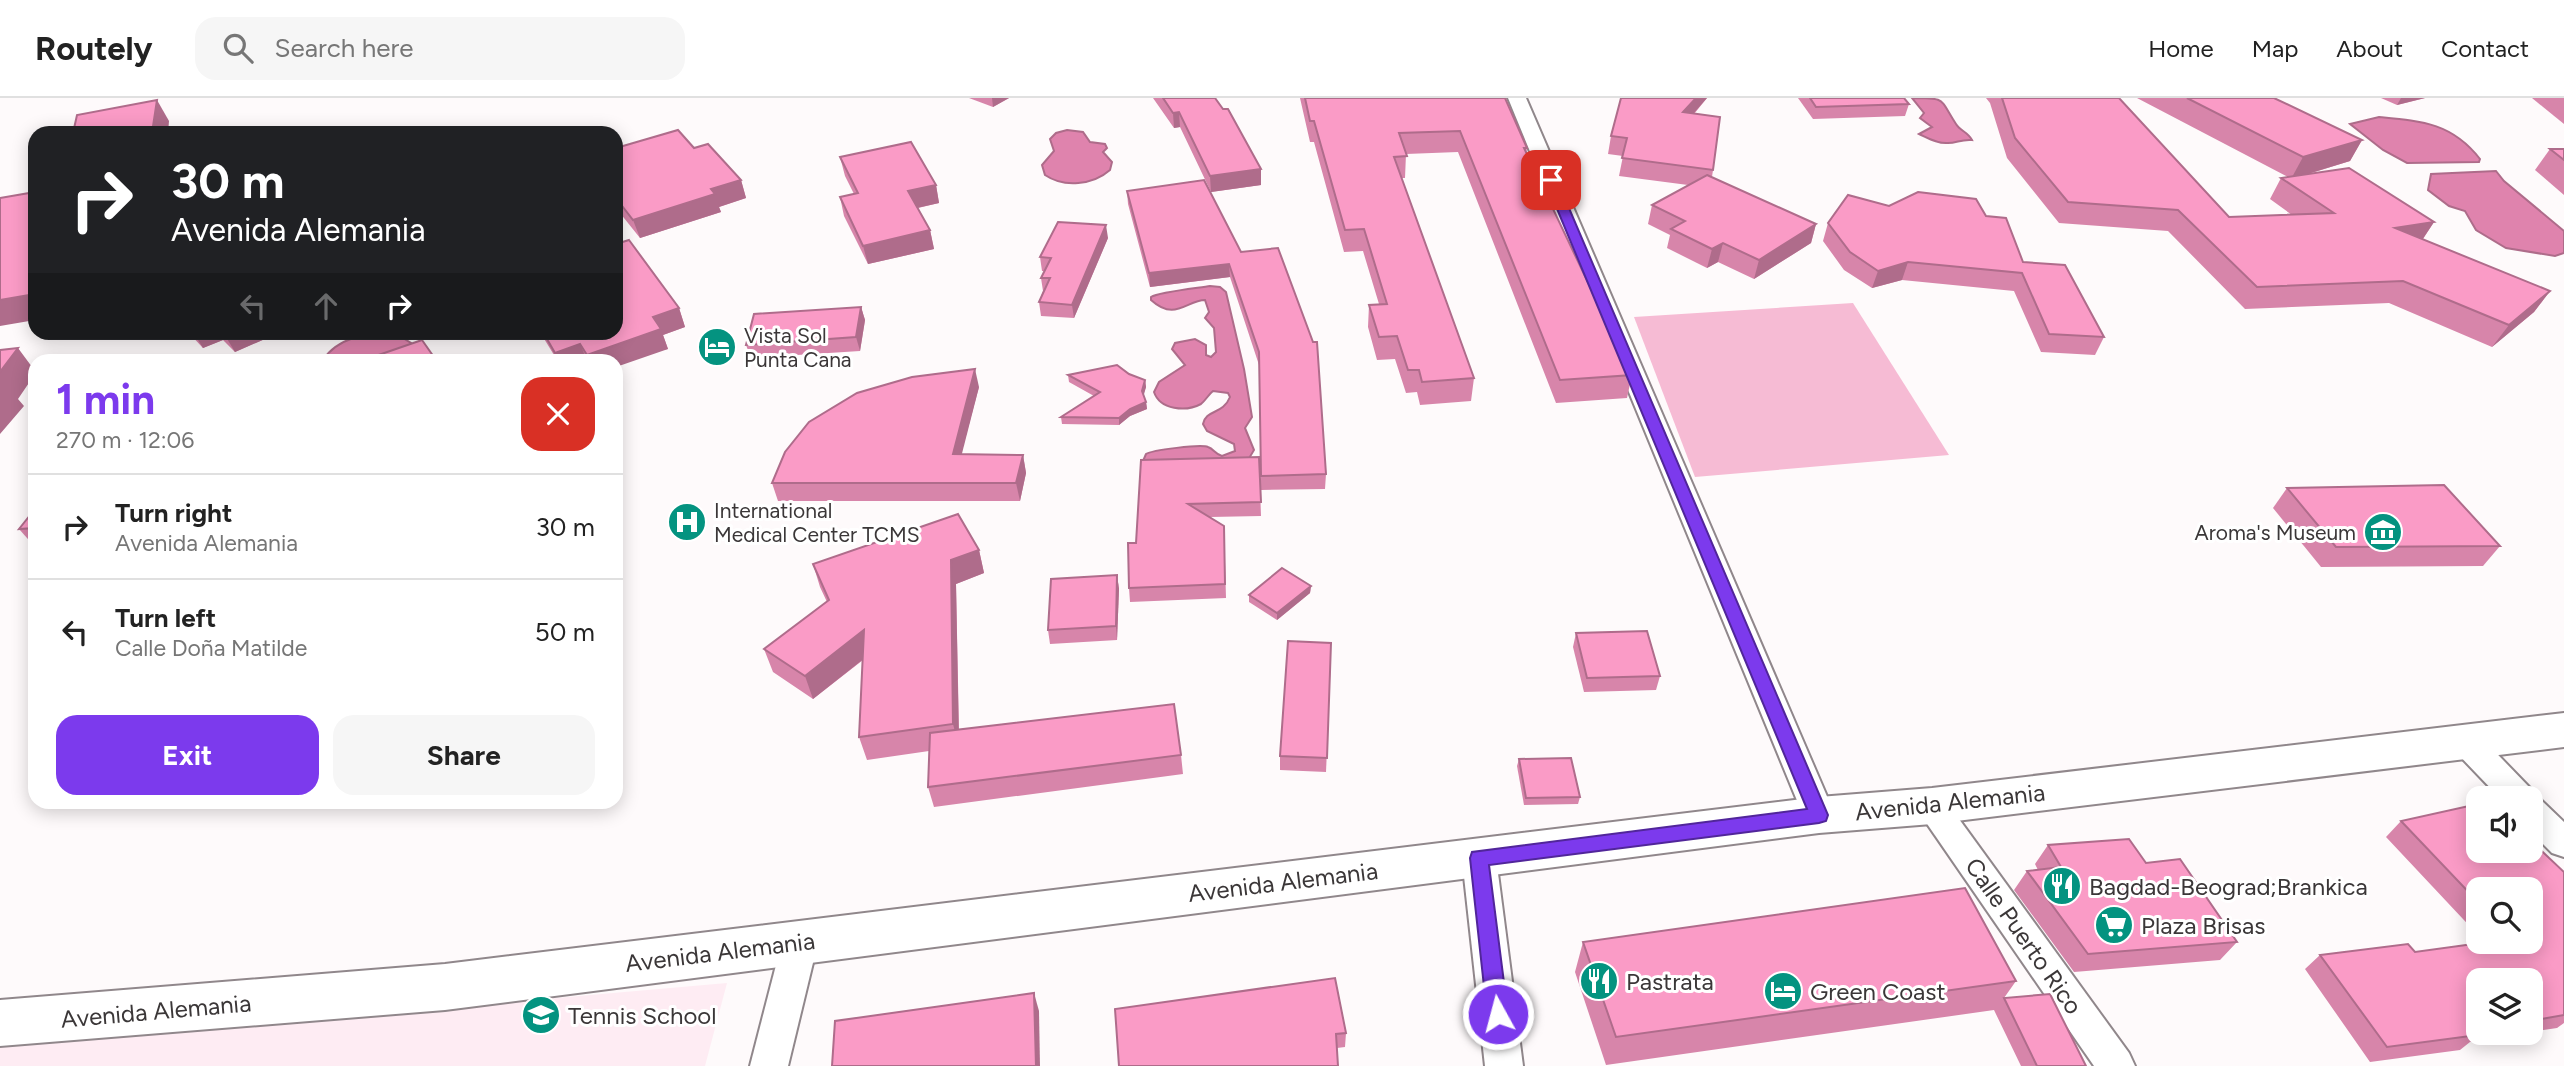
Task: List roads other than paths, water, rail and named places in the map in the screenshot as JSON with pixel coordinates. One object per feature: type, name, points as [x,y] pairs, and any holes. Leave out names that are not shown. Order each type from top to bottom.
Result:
[{"type":"street","points":[[1517,98],[1819,815]]},
{"type":"street","name":"Avenida Alemania","points":[[0,1023],[444,987],[1819,815],[1932,806],[2564,730]]},
{"type":"street","points":[[2465,741],[2508,786]]},
{"type":"street","name":"Calle Puerto Rico","points":[[1932,806],[2116,1066]]},
{"type":"street","points":[[2543,822],[2564,843]]},
{"type":"street","points":[[1479,858],[1504,1066]]},
{"type":"street","points":[[769,1066],[800,942]]},
{"type":"place","name":"Vista Sol Punta Cana","points":[[717,347]]},
{"type":"place","name":"International Medical Center TCMS","points":[[687,522]]},
{"type":"place","name":"Aroma's Museum","points":[[2383,532]]},
{"type":"place","name":"Bagdad-Beograd;Brankica","points":[[2062,886]]},
{"type":"place","name":"Plaza Brisas","points":[[2114,925]]},
{"type":"place","name":"Pastrata","points":[[1599,981]]},
{"type":"place","name":"Green Coast","points":[[1783,991]]},
{"type":"place","name":"Tennis School","points":[[541,1015]]}]
